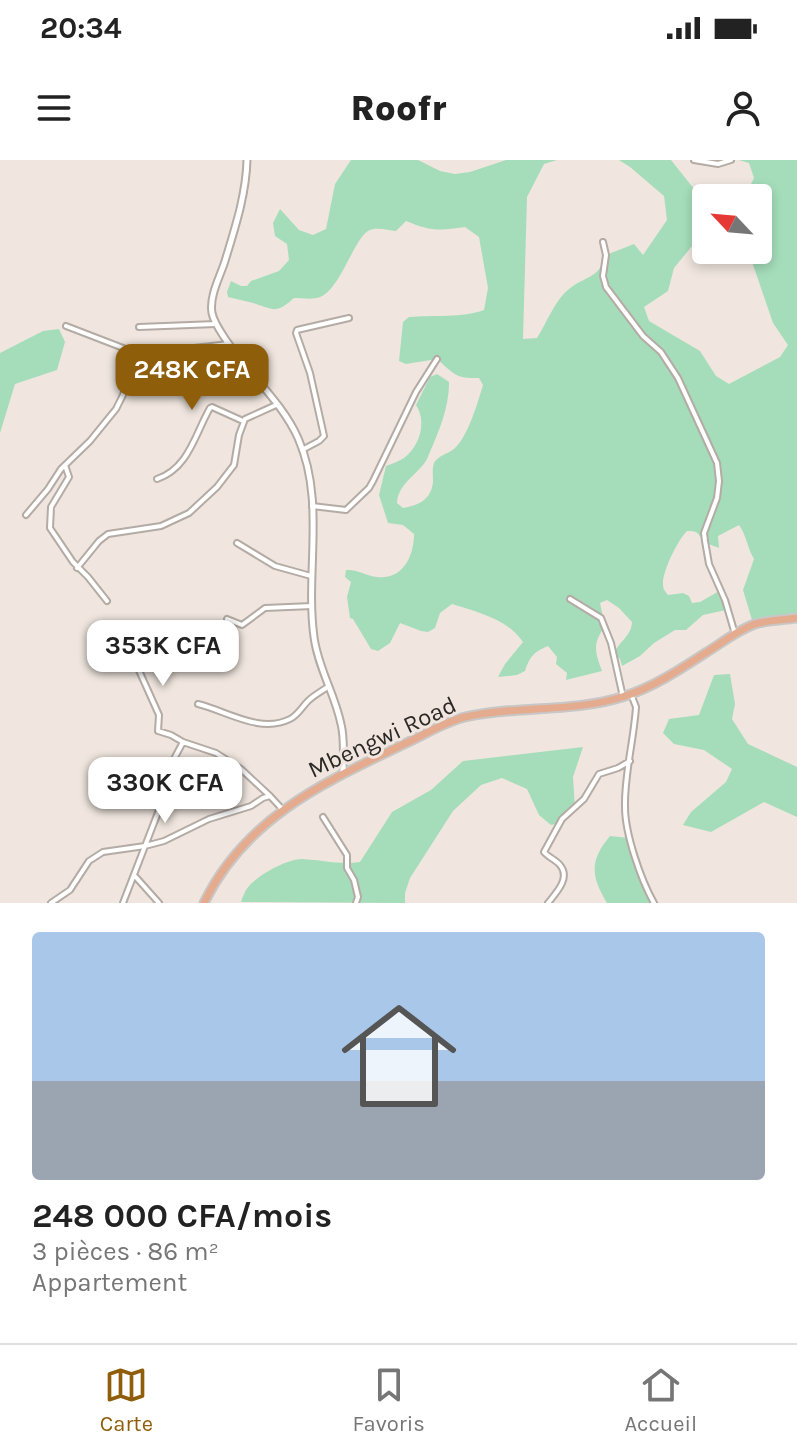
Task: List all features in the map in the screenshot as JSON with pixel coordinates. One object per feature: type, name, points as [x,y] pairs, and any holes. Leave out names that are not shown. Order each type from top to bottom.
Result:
[{"type":"main road","name":"Mbengwi Road","points":[[204,903],[222,872],[248,840],[283,810],[343,773],[462,717],[518,709],[595,704],[627,695],[687,665],[757,623],[797,618]]},
{"type":"street","points":[[247,160],[247,176],[236,222],[211,308],[216,324],[292,427],[302,450],[312,506],[311,576],[316,648],[341,725],[343,773]]},
{"type":"street","points":[[694,160],[718,164],[731,160]]},
{"type":"street","points":[[603,242],[606,287],[643,336],[661,352],[678,378],[717,463],[717,498],[704,533],[709,564],[735,634]]},
{"type":"street","points":[[302,450],[324,436],[310,373],[296,333],[300,329],[349,318]]},
{"type":"street","points":[[139,327],[216,324]]},
{"type":"street","points":[[66,326],[138,352],[229,344]]},
{"type":"street","points":[[185,349],[191,376]]},
{"type":"street","points":[[26,515],[65,465],[116,409],[138,352]]},
{"type":"street","points":[[312,506],[346,510],[369,488],[416,392],[437,359]]},
{"type":"street","points":[[129,377],[252,374]]},
{"type":"street","points":[[243,421],[276,405]]},
{"type":"street","points":[[157,479],[166,476],[185,458],[210,408],[243,421]]},
{"type":"street","points":[[77,568],[108,534],[161,526],[189,513],[217,487],[234,465],[243,421]]},
{"type":"street","points":[[65,465],[69,477],[51,507],[50,528],[62,549],[107,601]]},
{"type":"street","points":[[237,543],[275,566],[311,576]]},
{"type":"street","points":[[570,599],[602,620],[627,695],[636,707],[625,804],[626,823],[654,903]]},
{"type":"street","points":[[227,619],[242,625],[265,608],[312,606]]},
{"type":"street","points":[[128,646],[159,715],[158,731],[216,753],[233,763],[283,810]]},
{"type":"street","points":[[198,704],[236,719],[276,723],[293,717],[310,699],[329,686]]},
{"type":"street","points":[[123,903],[164,797],[167,771],[183,742]]},
{"type":"street","points":[[548,903],[563,881],[564,871],[544,852],[556,828],[584,799],[599,774],[630,761]]},
{"type":"street","points":[[51,903],[70,890],[80,872],[96,855],[164,841],[209,819],[247,808],[270,796]]},
{"type":"street","points":[[323,817],[347,855],[346,864],[358,897],[356,903]]},
{"type":"street","points":[[133,874],[159,903]]},
{"type":"green space","points":[[351,160],[418,160],[440,171],[455,174],[506,160],[557,160],[544,164],[527,197],[523,339],[537,338],[564,294],[600,269],[606,255],[634,244],[643,255],[667,220],[664,196],[619,160],[671,160],[692,186],[692,246],[674,268],[668,291],[644,307],[649,321],[700,351],[716,376],[729,384],[780,357],[788,345],[773,323],[753,264],[772,264],[772,184],[751,184],[754,178],[749,163],[739,160],[797,160],[797,614],[767,622],[752,620],[743,590],[754,559],[739,525],[718,536],[719,548],[705,542],[696,532],[687,531],[679,541],[664,577],[668,595],[683,593],[689,596],[692,603],[721,590],[726,610],[703,615],[686,630],[675,630],[622,666],[614,654],[632,622],[607,600],[600,603],[605,626],[596,648],[602,671],[566,680],[567,673],[556,664],[557,657],[548,646],[533,655],[525,671],[498,677],[523,642],[501,622],[452,604],[440,613],[435,628],[428,632],[400,623],[390,643],[378,651],[371,649],[350,618],[347,597],[351,582],[345,577],[346,570],[377,577],[394,575],[409,558],[414,534],[403,525],[388,523],[379,495],[386,466],[404,458],[418,440],[421,418],[416,405],[430,377],[437,374],[449,382],[442,421],[427,459],[401,490],[397,503],[403,508],[423,501],[432,488],[434,463],[460,443],[483,385],[479,378],[456,374],[437,359],[406,364],[399,361],[403,322],[409,317],[457,315],[484,310],[488,288],[479,237],[465,227],[435,229],[406,221],[396,231],[376,229],[364,234],[335,284],[320,297],[294,298],[283,307],[270,309],[228,297],[231,281],[247,286],[251,281],[279,271],[289,260],[287,244],[275,236],[273,223],[280,209],[299,230],[313,235],[326,229],[335,184]]},
{"type":"green space","points":[[59,329],[65,342],[57,370],[15,384],[0,433],[0,353],[43,331]]},
{"type":"green space","points":[[730,674],[735,704],[732,719],[748,744],[797,767],[797,817],[764,802],[711,832],[683,825],[691,812],[726,782],[732,769],[704,750],[674,744],[663,733],[669,719],[699,715],[714,675]]},
{"type":"green space","points":[[583,747],[573,777],[575,808],[565,822],[551,825],[539,815],[527,789],[502,778],[481,785],[453,811],[410,878],[405,903],[241,902],[246,890],[256,880],[288,862],[302,859],[360,862],[392,812],[431,790],[463,761]]},
{"type":"green space","points":[[610,836],[629,838],[654,903],[607,903],[595,877],[595,869],[598,853]]}]
